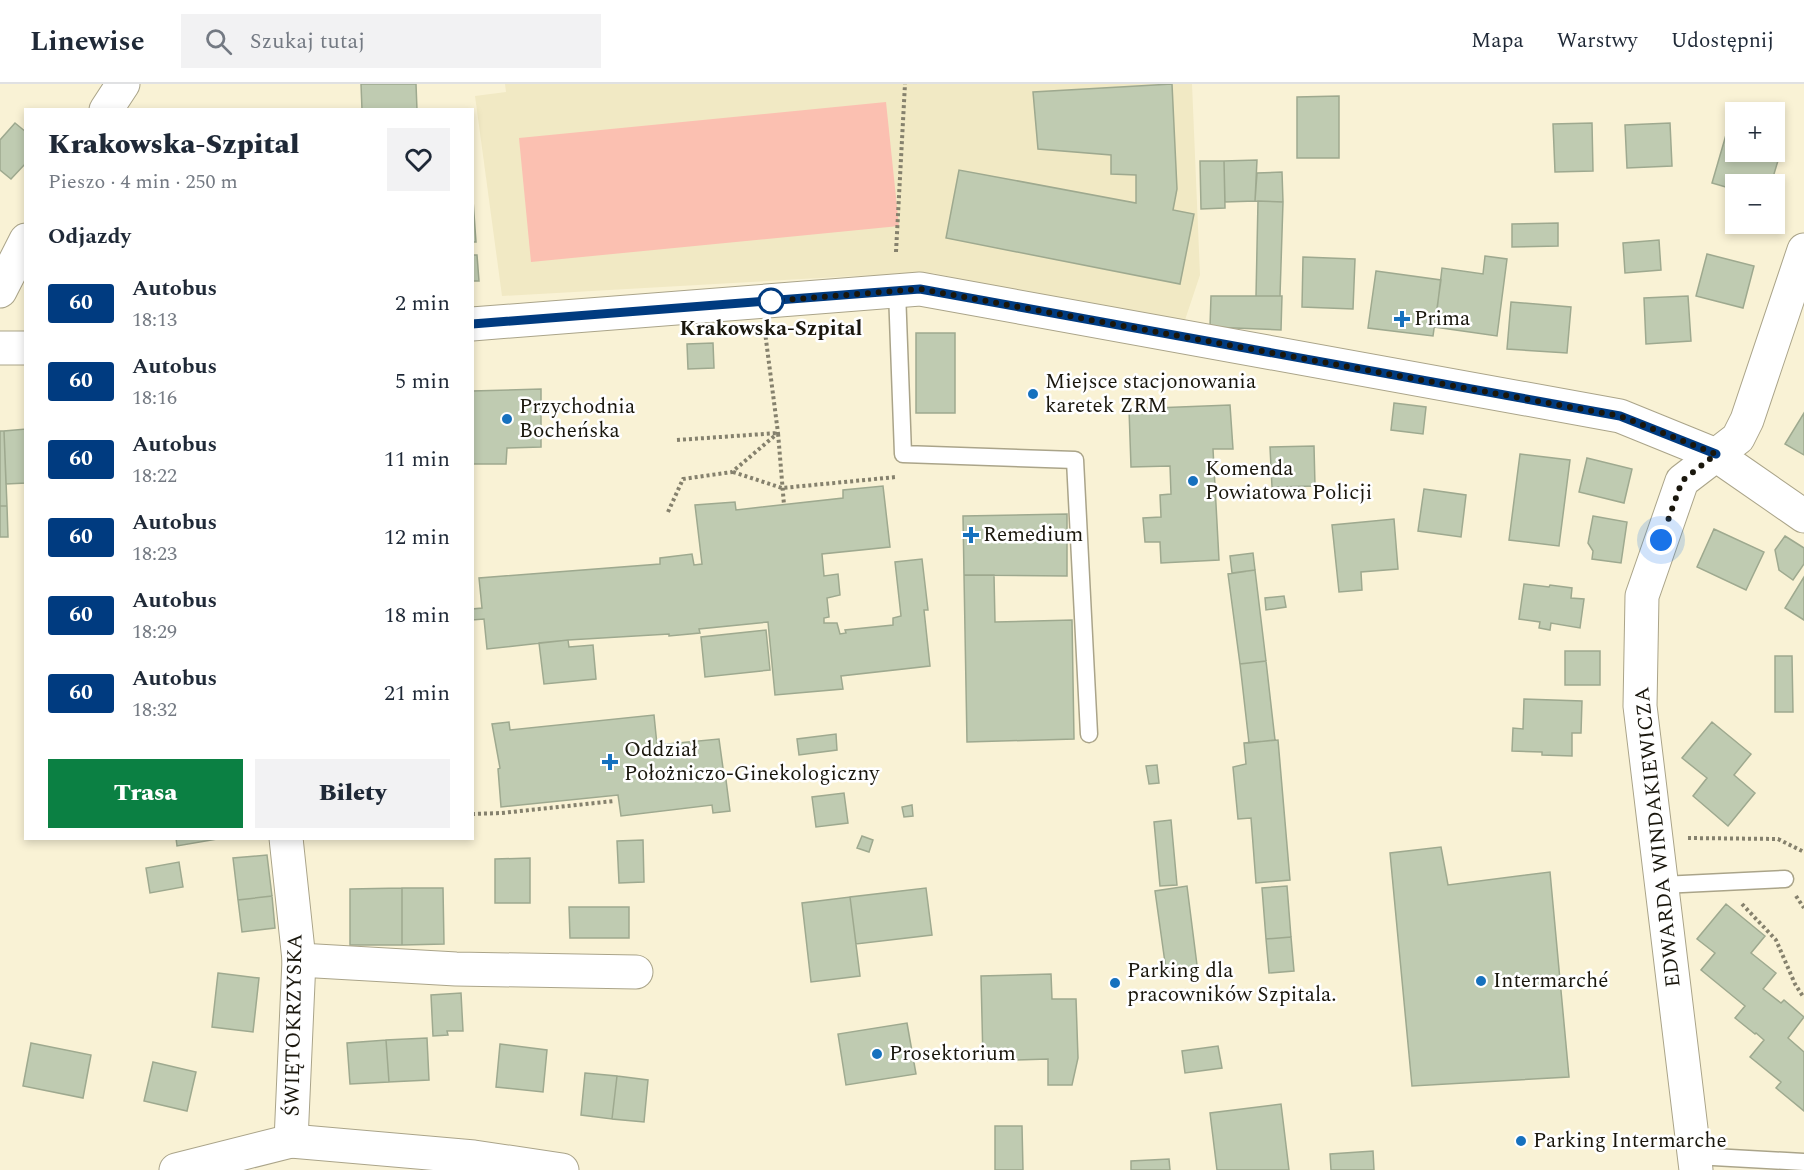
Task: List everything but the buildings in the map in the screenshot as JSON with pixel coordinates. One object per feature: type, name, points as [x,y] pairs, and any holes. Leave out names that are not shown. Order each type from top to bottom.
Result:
[{"type":"street","points":[[107,108],[123,84]]},
{"type":"street","points":[[0,291],[24,244]]},
{"type":"street","name":"EDWARDA WINDAKIEWICZA","points":[[1695,1163],[1640,706],[1642,596],[1682,481],[1738,438],[1747,420],[1804,250]]},
{"type":"street","points":[[474,324],[920,289],[1620,416],[1716,454],[1804,516]]},
{"type":"street","points":[[0,348],[24,348]]},
{"type":"street","name":"ŚWIĘTOKRZYSKA","points":[[286,840],[299,960],[291,1141]]},
{"type":"street","points":[[299,960],[456,969],[636,972]]},
{"type":"street","points":[[176,1170],[291,1141],[474,1157],[562,1170]]},
{"type":"lane","points":[[897,291],[903,454],[1075,460],[1089,734]]},
{"type":"lane","points":[[1662,885],[1785,879]]},
{"type":"lane","points":[[1695,1163],[1804,1162]]},
{"type":"path","points":[[896,252],[905,84]]},
{"type":"path","points":[[765,331],[778,433],[784,505]]},
{"type":"path","points":[[677,440],[778,433]]},
{"type":"path","points":[[732,472],[778,433]]},
{"type":"path","points":[[668,512],[683,479],[732,472],[782,488],[903,476]]},
{"type":"path","points":[[474,814],[614,801]]},
{"type":"path","points":[[1656,838],[1778,839],[1804,852]]},
{"type":"path","points":[[1722,882],[1776,940],[1795,984],[1804,998]]},
{"type":"shaded area","points":[[505,84],[1192,84],[1200,275],[1185,320],[1011,290],[933,273],[502,296],[475,96],[506,92]]},
{"type":"shaded area","points":[[886,102],[899,226],[531,262],[519,138]]},
{"type":"bus line","name":"60","points":[[474,324],[920,289],[1620,416],[1716,454]]},
{"type":"place","name":"Krakowska-Szpital","points":[[771,301]]},
{"type":"place","name":"Prima","points":[[1402,319]]},
{"type":"place","name":"Miejsce stacjonowania karetek ZRM","points":[[1033,394]]},
{"type":"place","name":"Przychodnia Bocheńska","points":[[507,419]]},
{"type":"place","name":"Komenda Powiatowa Policji","points":[[1193,481]]},
{"type":"place","name":"Remedium","points":[[971,535]]},
{"type":"place","name":"Oddział Położniczo-Ginekologiczny","points":[[610,762]]},
{"type":"place","name":"Intermarché","points":[[1481,981]]},
{"type":"place","name":"Parking dla pracowników Szpitala.","points":[[1115,983]]},
{"type":"place","name":"Prosektorium","points":[[877,1054]]},
{"type":"place","name":"Parking Intermarche","points":[[1521,1141]]},
{"type":"route","points":[[771,301],[920,289],[1620,416],[1716,454],[1682,481],[1661,540]]}]
